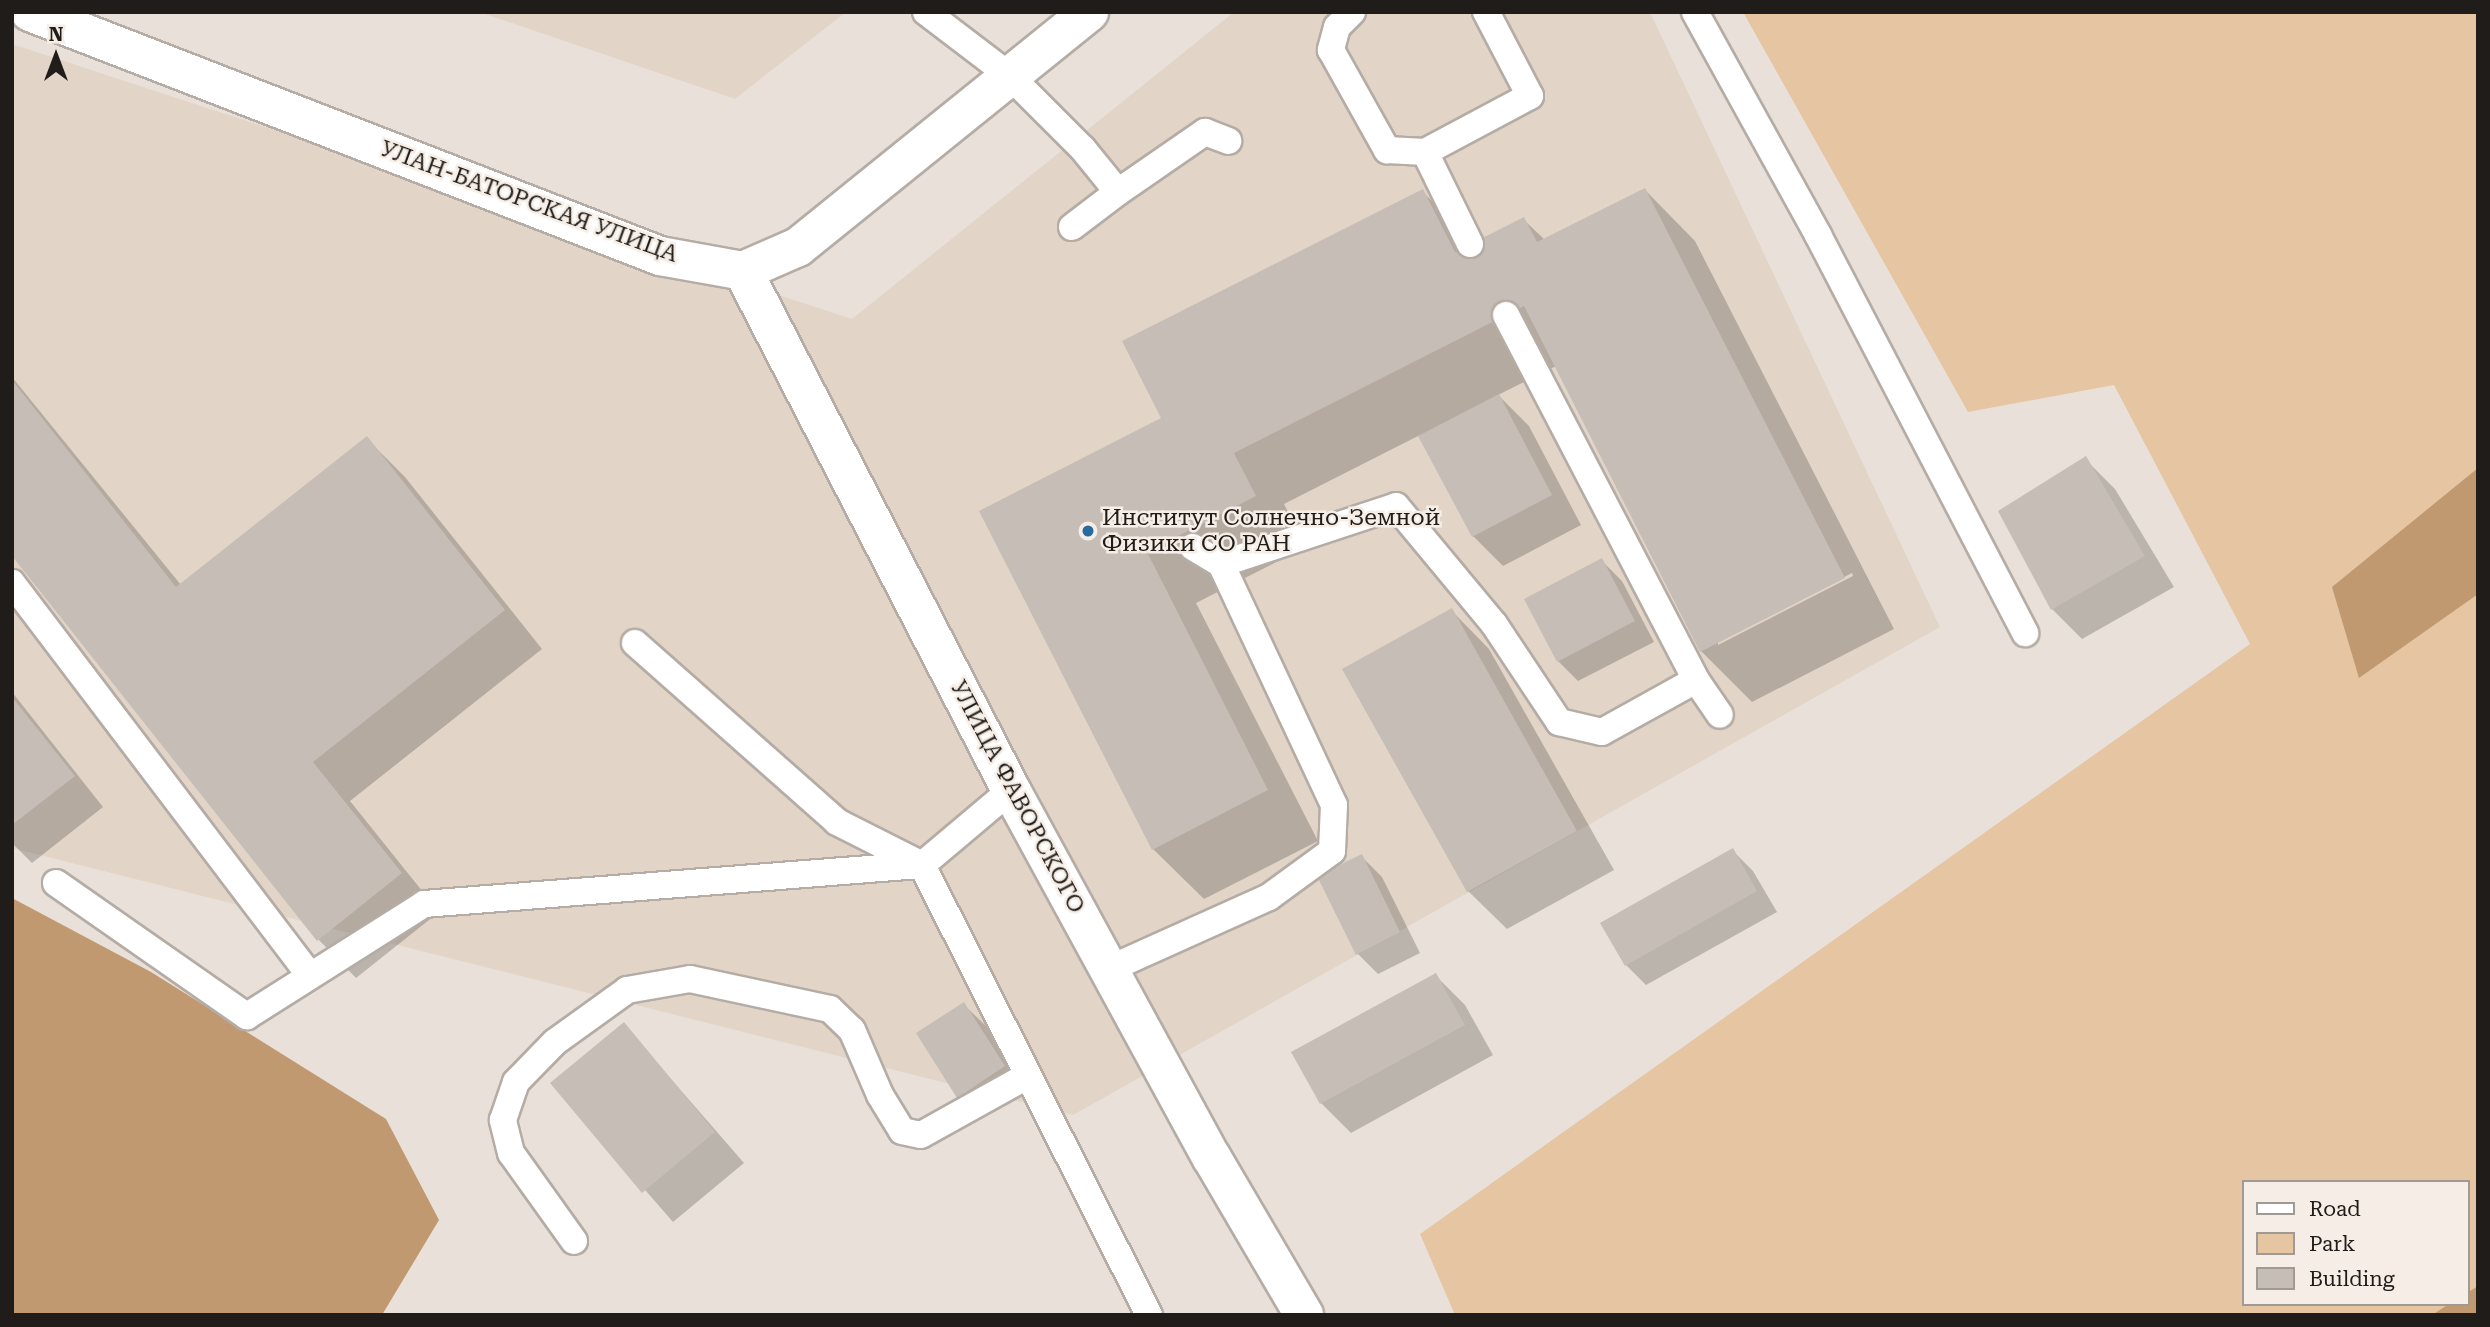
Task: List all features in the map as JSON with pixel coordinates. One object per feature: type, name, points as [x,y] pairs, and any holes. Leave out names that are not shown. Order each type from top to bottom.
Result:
[{"type":"street","name":"УЛАН-БАТОРСКАЯ УЛИЦА","points":[[30,12],[660,256],[743,271]]},
{"type":"street","points":[[743,271],[798,247],[1088,12]]},
{"type":"street","name":"УЛИЦА ФАВОРСКОГО","points":[[743,271],[1011,790],[1304,1315]]},
{"type":"lane","points":[[926,12],[1010,76],[1083,149],[1118,192]]},
{"type":"lane","points":[[1352,12],[1337,27],[1331,50],[1387,150],[1425,152],[1530,96],[1486,12]]},
{"type":"lane","points":[[1695,12],[1818,235],[2025,633]]},
{"type":"lane","points":[[1072,226],[1205,132],[1228,141]]},
{"type":"lane","points":[[1425,152],[1470,244]]},
{"type":"lane","points":[[1506,315],[1696,680],[1720,715]]},
{"type":"lane","points":[[1221,564],[1396,506],[1494,624],[1559,722],[1602,732],[1696,680]]},
{"type":"lane","points":[[1109,969],[1269,897],[1332,851],[1334,805],[1221,564],[1193,547]]},
{"type":"lane","points":[[12,583],[310,976]]},
{"type":"lane","points":[[635,643],[837,822],[922,865],[1149,1315]]},
{"type":"lane","points":[[56,883],[247,1016],[424,904],[922,865],[1011,790]]},
{"type":"lane","points":[[573,1241],[510,1153],[503,1120],[516,1082],[555,1042],[626,990],[690,979],[830,1009],[852,1030],[880,1095],[902,1131],[921,1135],[1027,1076]]},
{"type":"shaded area","points":[[479,12],[846,12],[735,99]]},
{"type":"shaded area","points":[[1234,12],[1650,12],[1940,627],[1073,1115],[12,848],[12,44],[852,319]]},
{"type":"shaded area","points":[[2478,468],[2478,594],[2359,678],[2332,587]]},
{"type":"shaded area","points":[[12,898],[151,972],[386,1119],[439,1220],[382,1315],[12,1315]]},
{"type":"shaded area","points":[[2478,1286],[2478,1315],[2432,1315],[2446,1306],[2469,1306],[2469,1292]]},
{"type":"green space","points":[[1743,12],[2478,12],[2478,1315],[1455,1315],[1420,1234],[2250,644],[2114,385],[1968,412]]},
{"type":"building","name":"Институт Солнечно-Земной Физики СО РАН","points":[[1645,188],[1845,578],[1700,652],[1524,306],[1234,453],[1256,496],[1147,552],[1268,790],[1152,850],[979,511],[1161,418],[1122,341],[1423,189],[1455,252],[1524,217],[1537,242]]},
{"type":"building","points":[[12,380],[176,587],[367,436],[505,610],[313,762],[402,873],[317,941],[12,556]]},
{"type":"building","points":[[1499,394],[1552,495],[1472,537],[1418,436]]},
{"type":"building","points":[[2086,456],[2145,556],[2051,610],[1998,511]]},
{"type":"building","points":[[1602,558],[1635,621],[1557,662],[1524,599]]},
{"type":"building","points":[[1452,608],[1577,831],[1467,892],[1342,669]]},
{"type":"building","points":[[12,697],[75,776],[12,825]]},
{"type":"building","points":[[1733,848],[1757,891],[1625,966],[1600,923]]},
{"type":"building","points":[[1362,854],[1400,932],[1356,955],[1317,876]]},
{"type":"building","points":[[1436,973],[1465,1025],[1320,1104],[1291,1052]]},
{"type":"building","points":[[964,1002],[1005,1066],[957,1098],[916,1033]]},
{"type":"building","points":[[624,1022],[715,1132],[642,1193],[550,1083]]},
{"type":"place","name":"Институт Солнечно-Земной Физики СО РАН","points":[[1088,531]]}]
